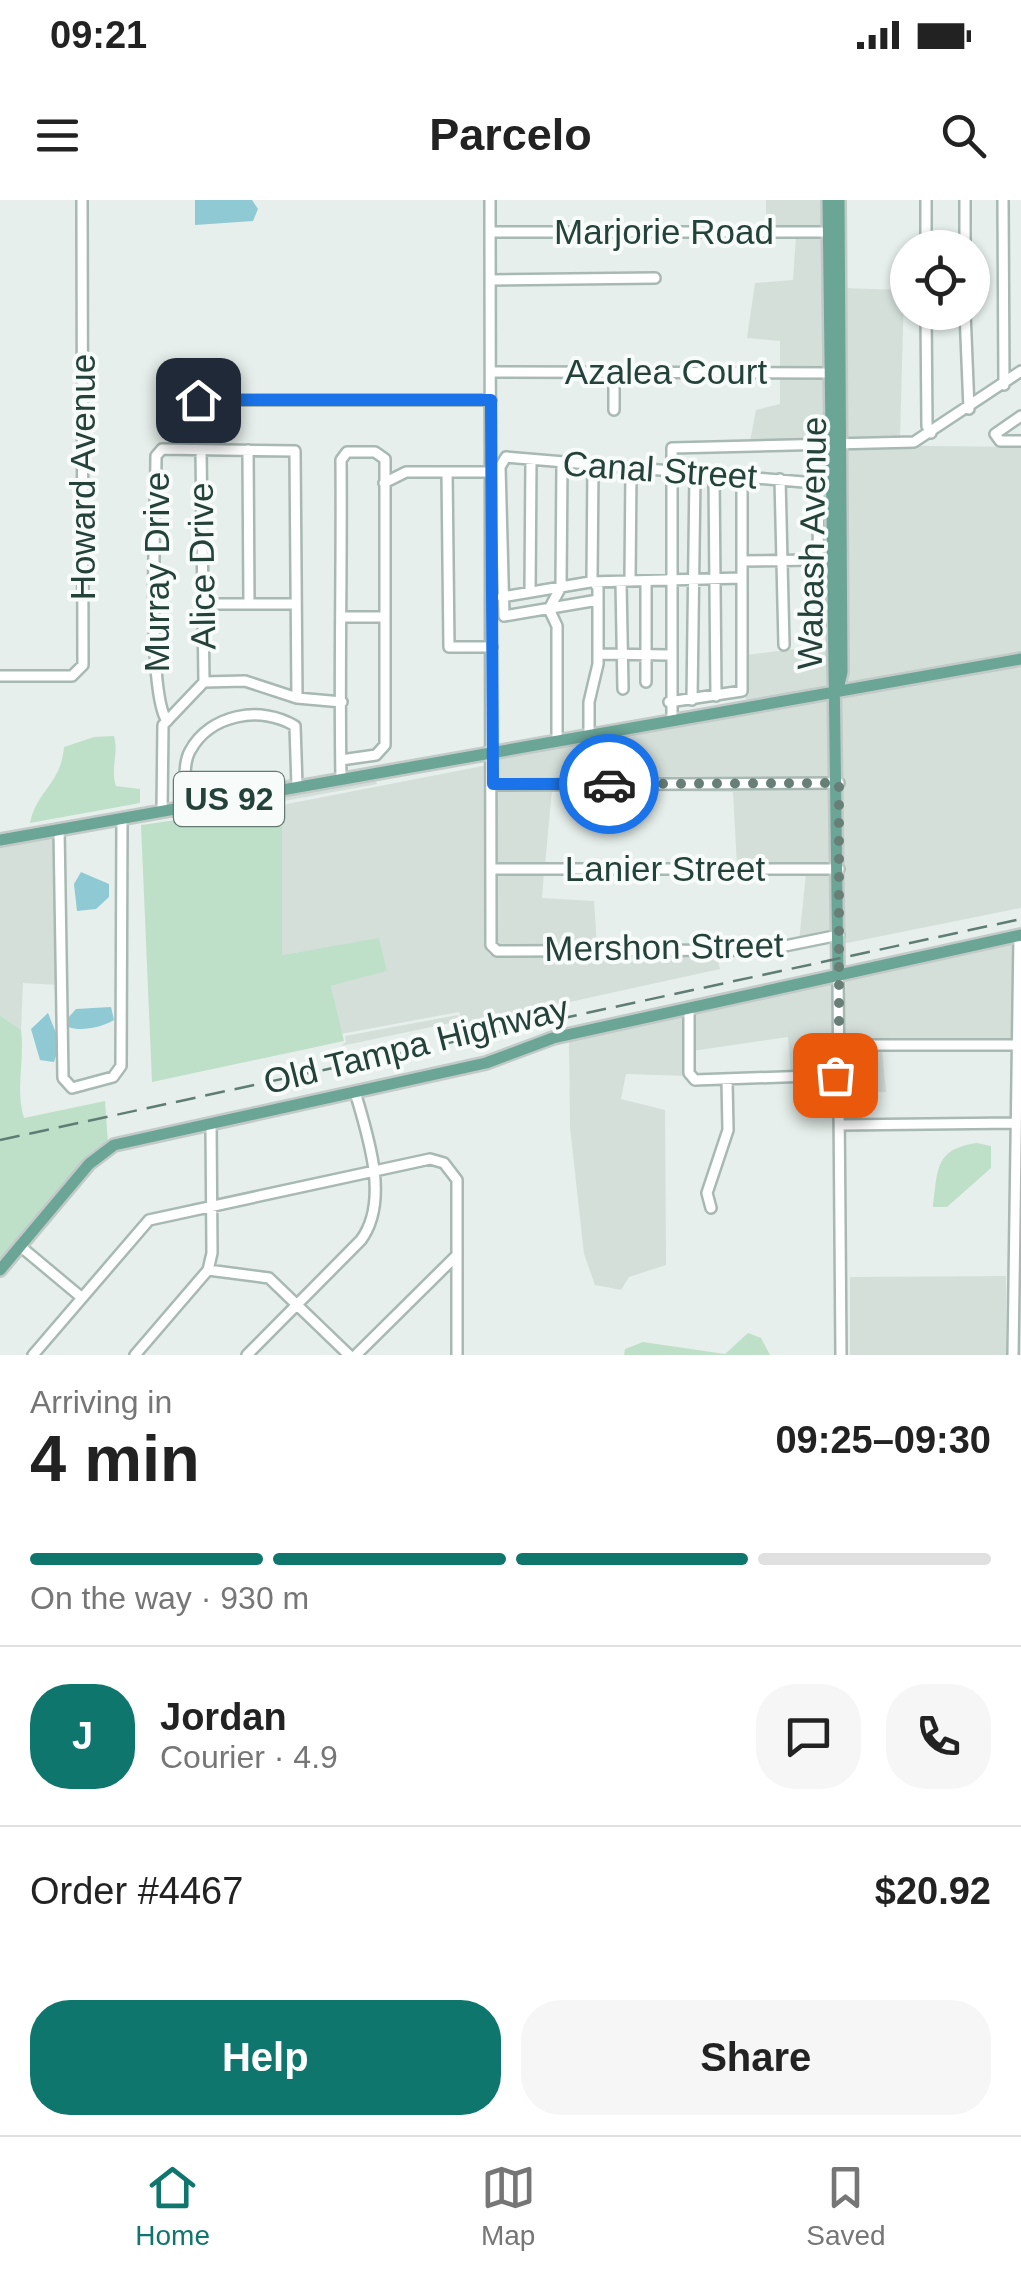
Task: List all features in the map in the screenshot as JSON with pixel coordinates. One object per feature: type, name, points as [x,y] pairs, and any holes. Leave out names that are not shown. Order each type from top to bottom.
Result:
[{"type":"main road","name":"Wabash Avenue","points":[[828,200],[833,232],[835,373],[838,974]]},
{"type":"main road","name":"Wabash Avenue","points":[[833,232],[838,200]]},
{"type":"main road","points":[[836,693],[1021,660]]},
{"type":"main road","name":"US 92","points":[[0,840],[836,693]]},
{"type":"main road","name":"Old Tampa Highway","points":[[0,1270],[105,1149],[486,1064],[552,1038],[1020,935]]},
{"type":"street","name":"Howard Avenue","points":[[0,676],[72,676],[83,665],[82,200]]},
{"type":"street","points":[[490,200],[491,869]]},
{"type":"street","points":[[926,200],[926,230]]},
{"type":"street","points":[[965,200],[965,230]]},
{"type":"street","points":[[1003,200],[1004,385]]},
{"type":"street","name":"Marjorie Road","points":[[490,232],[833,232]]},
{"type":"street","points":[[490,280],[655,278]]},
{"type":"street","points":[[926,330],[927,426],[931,433]]},
{"type":"street","points":[[966,330],[969,409]]},
{"type":"street","points":[[672,721],[670,451],[675,447],[902,442],[931,433],[1021,371]]},
{"type":"street","name":"Azalea Court","points":[[491,372],[835,373]]},
{"type":"street","points":[[614,372],[614,410]]},
{"type":"street","points":[[185,400],[491,400]]},
{"type":"street","points":[[1021,416],[995,434],[1000,442],[1021,441]]},
{"type":"street","name":"Murray Drive","points":[[167,721],[158,706],[156,456],[162,449],[295,451],[296,604]]},
{"type":"street","name":"Alice Drive","points":[[201,450],[204,682]]},
{"type":"street","points":[[248,450],[249,604]]},
{"type":"street","points":[[341,760],[376,755],[385,748],[384,483],[380,453],[346,452],[341,460],[342,616],[342,702],[341,760],[341,778]]},
{"type":"street","name":"Canal Street","points":[[502,597],[500,467],[504,458],[816,484],[820,553],[814,560],[781,560]]},
{"type":"street","points":[[530,592],[531,460]]},
{"type":"street","points":[[548,609],[561,587],[562,463]]},
{"type":"street","points":[[588,734],[588,702],[598,654],[598,600],[596,582],[592,579],[593,466]]},
{"type":"street","points":[[623,689],[631,470]]},
{"type":"street","points":[[384,483],[406,472],[492,472]]},
{"type":"street","points":[[447,472],[449,647],[492,647]]},
{"type":"street","points":[[692,700],[694,474]]},
{"type":"street","points":[[714,475],[716,696]]},
{"type":"street","points":[[670,702],[742,689],[742,476]]},
{"type":"street","points":[[780,479],[784,644]]},
{"type":"street","points":[[742,561],[781,560]]},
{"type":"street","points":[[598,600],[504,616],[502,597],[596,582],[742,578]]},
{"type":"street","points":[[646,581],[646,682]]},
{"type":"street","points":[[202,604],[296,604],[297,698]]},
{"type":"street","points":[[548,609],[557,626],[557,740]]},
{"type":"street","points":[[342,616],[384,617]]},
{"type":"street","points":[[598,654],[669,656]]},
{"type":"street","points":[[162,811],[163,725],[204,682],[248,681],[297,698],[342,702]]},
{"type":"street","points":[[186,806],[188,754],[212,727],[242,716],[270,715],[295,726],[297,786]]},
{"type":"street","points":[[493,784],[839,783]]},
{"type":"street","points":[[59,829],[62,1078],[72,1088],[113,1078],[121,1066],[122,818]]},
{"type":"street","name":"Lanier Street","points":[[491,869],[838,869]]},
{"type":"street","name":"Mershon Street","points":[[491,869],[491,945],[497,950],[765,950],[838,935]]},
{"type":"street","points":[[1013,1355],[1020,935]]},
{"type":"street","points":[[838,974],[841,1355]]},
{"type":"street","points":[[690,1008],[690,1077],[699,1082],[839,1074]]},
{"type":"street","points":[[839,1045],[1018,1046]]},
{"type":"street","points":[[711,1208],[707,1193],[728,1130],[726,1081]]},
{"type":"street","points":[[247,1355],[368,1231],[376,1208],[356,1092]]},
{"type":"street","points":[[840,1125],[1016,1123]]},
{"type":"street","points":[[134,1355],[208,1270],[211,1124]]},
{"type":"street","points":[[34,1355],[149,1220],[430,1159],[450,1168],[457,1180],[457,1355]]},
{"type":"street","points":[[20,1246],[81,1298]]},
{"type":"street","points":[[208,1270],[261,1275],[352,1355],[388,1328],[456,1254]]},
{"type":"shaded area","points":[[766,200],[825,200],[825,229],[766,228]]},
{"type":"shaded area","points":[[825,235],[826,370],[780,370],[780,341],[747,338],[755,283],[793,280],[796,236]]},
{"type":"shaded area","points":[[842,288],[890,290],[890,330],[903,330],[900,439],[844,438]]},
{"type":"shaded area","points":[[780,376],[826,376],[827,444],[750,441],[756,410],[780,404]]},
{"type":"shaded area","points":[[844,445],[1021,447],[1021,656],[841,689]]},
{"type":"shaded area","points":[[829,645],[833,690],[747,706],[738,656]]},
{"type":"shaded area","points":[[1021,665],[1021,908],[842,944],[839,696]]},
{"type":"shaded area","points":[[834,697],[836,780],[496,781],[495,755]]},
{"type":"shaded area","points":[[488,765],[486,950],[490,955],[717,957],[720,969],[464,1025],[459,1012],[341,1034],[331,986],[386,971],[379,939],[282,955],[282,805]]},
{"type":"shaded area","points":[[294,778],[294,784],[189,803],[189,795]]},
{"type":"shaded area","points":[[375,778],[377,784],[284,801],[156,820],[154,816]]},
{"type":"shaded area","points":[[836,786],[836,866],[737,866],[733,792],[552,790],[545,865],[494,865],[496,788]]},
{"type":"shaded area","points":[[56,833],[60,985],[23,983],[21,1030],[0,1015],[0,843]]},
{"type":"shaded area","points":[[494,872],[544,872],[542,898],[594,901],[597,947],[495,946]]},
{"type":"shaded area","points":[[806,873],[836,873],[836,933],[799,942]]},
{"type":"shaded area","points":[[1016,941],[1015,1042],[842,1042],[846,978]]},
{"type":"shaded area","points":[[836,980],[836,1071],[791,1074],[788,1037],[692,1051],[692,1012]]},
{"type":"shaded area","points":[[686,1013],[687,1076],[626,1074],[621,1099],[665,1110],[666,1265],[629,1277],[621,1290],[595,1285],[584,1254],[570,1127],[569,1041]]},
{"type":"shaded area","points":[[458,1015],[460,1021],[341,1046],[346,1042],[345,1036]]},
{"type":"shaded area","points":[[842,1049],[882,1049],[886,1092],[842,1092]]},
{"type":"shaded area","points":[[1006,1276],[1006,1355],[850,1355],[850,1277]]},
{"type":"green space","points":[[114,736],[116,786],[140,789],[140,803],[30,823],[38,802],[54,779],[64,747],[94,737]]},
{"type":"green space","points":[[282,805],[282,955],[379,938],[387,971],[331,986],[344,1041],[152,1082],[141,825]]},
{"type":"green space","points":[[0,1015],[21,1030],[20,1096],[24,1118],[105,1101],[108,1143],[0,1265]]},
{"type":"green space","points":[[977,1143],[991,1146],[991,1168],[947,1207],[933,1207],[941,1163],[953,1150]]},
{"type":"green space","points":[[748,1333],[761,1338],[770,1355],[624,1355],[625,1349],[643,1342],[725,1354]]},
{"type":"water","points":[[195,200],[252,200],[258,209],[253,221],[195,225]]},
{"type":"water","points":[[81,872],[109,884],[109,897],[96,909],[77,911],[74,884]]},
{"type":"water","points":[[111,1007],[114,1020],[109,1023],[85,1029],[69,1027],[68,1018],[76,1009]]},
{"type":"water","points":[[48,1013],[60,1043],[54,1062],[40,1060],[31,1029]]},
{"type":"railway","points":[[0,1140],[1021,919]]},
{"type":"way so far","points":[[609,784],[839,783],[839,1074],[835,1075]]},
{"type":"route","points":[[198,400],[491,400],[493,784],[609,784]]}]
